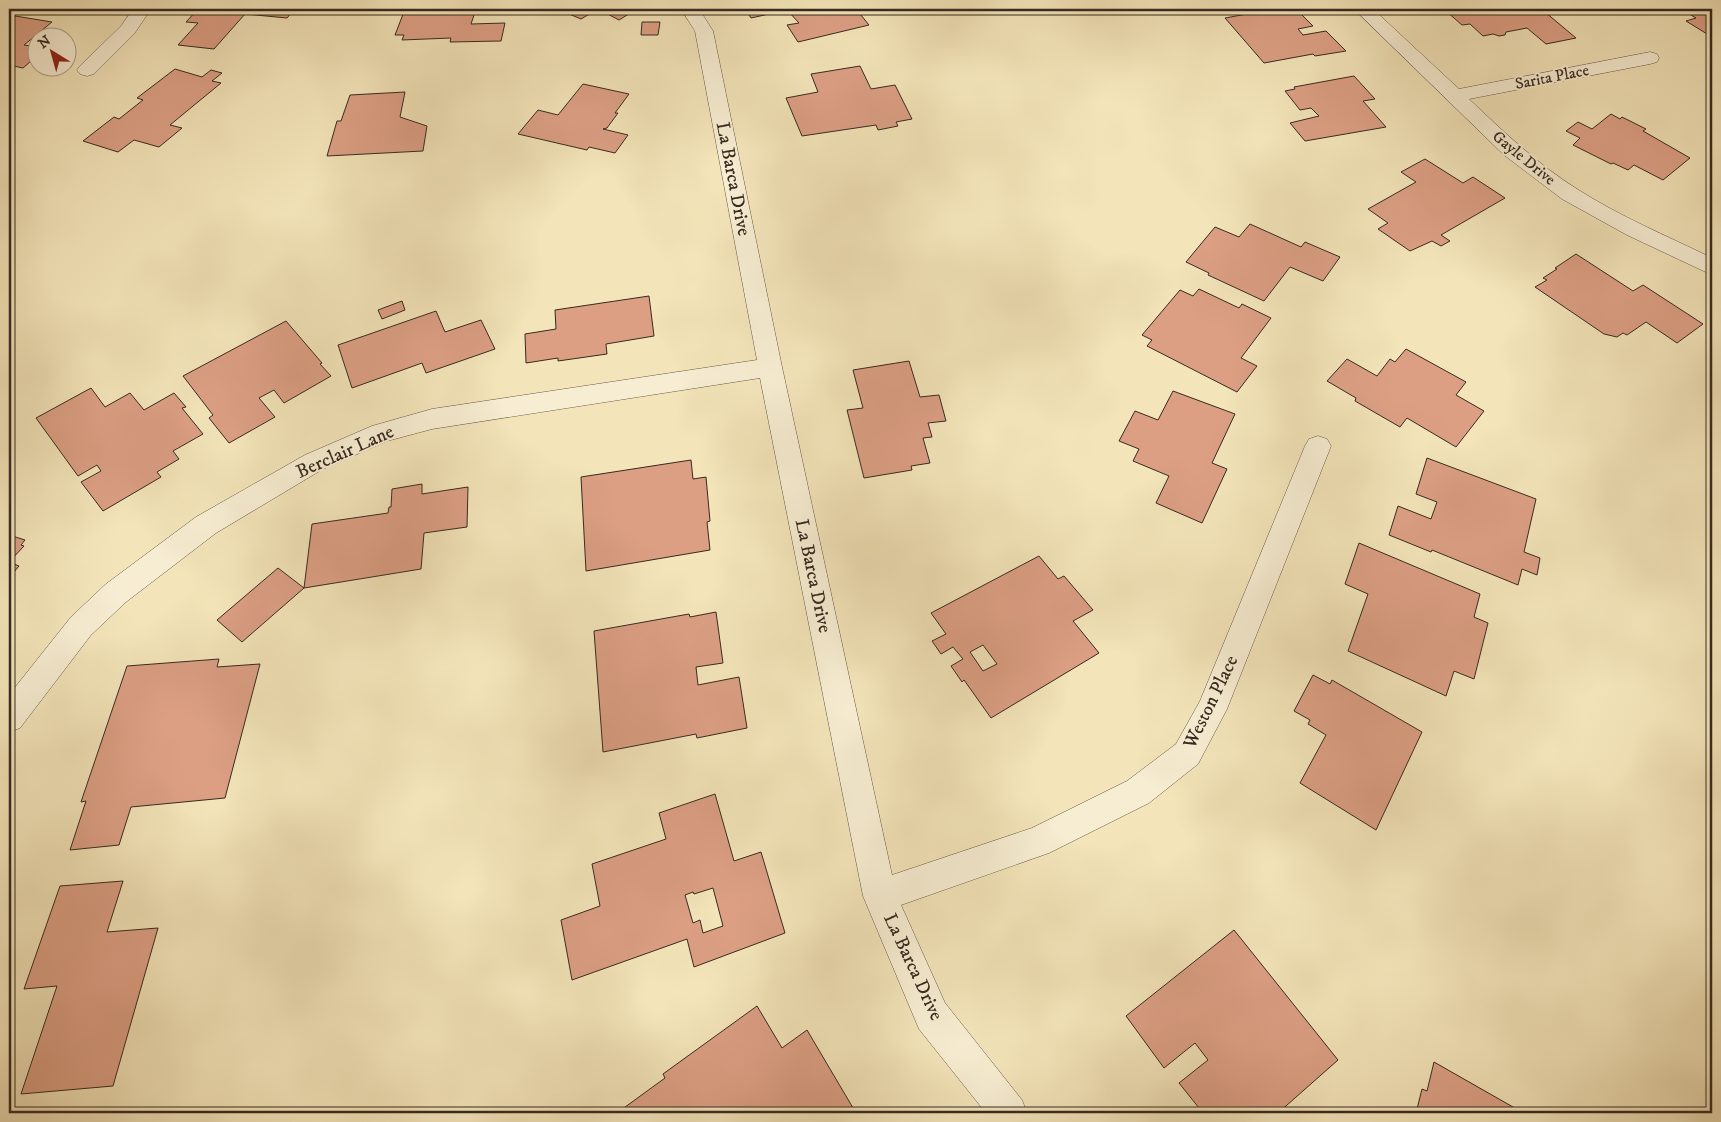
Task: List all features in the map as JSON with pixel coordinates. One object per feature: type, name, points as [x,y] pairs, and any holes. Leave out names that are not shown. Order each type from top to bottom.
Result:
[{"type":"street","points":[[87,70],[128,30],[142,9]]},
{"type":"street","name":"La Barca Drive","points":[[690,9],[704,31],[770,367],[880,896],[932,1016],[1009,1113]]},
{"type":"street","name":"Gayle Drive","points":[[1363,9],[1511,150],[1569,194],[1635,230],[1712,267]]},
{"type":"street","name":"Sarita Place","points":[[1454,96],[1650,58]]},
{"type":"street","name":"Berclair Lane","points":[[9,718],[81,626],[116,593],[206,525],[314,462],[381,433],[432,419],[770,367]]},
{"type":"street","name":"Weston Place","points":[[880,896],[1038,842],[1138,792],[1187,754],[1212,710],[1318,446]]},
{"type":"building","points":[[198,9],[295,9],[287,18],[245,14],[214,49],[178,45],[198,23],[186,22]]},
{"type":"building","points":[[405,9],[476,9],[471,24],[505,23],[501,41],[450,42],[451,38],[402,40],[404,35],[395,35]]},
{"type":"building","points":[[557,9],[598,9],[581,19]]},
{"type":"building","points":[[598,9],[637,9],[619,20]]},
{"type":"building","points":[[745,9],[856,9],[869,25],[798,42],[787,25],[799,23],[787,10],[751,18]]},
{"type":"building","points":[[1274,9],[1296,9],[1313,26],[1298,29],[1303,35],[1326,31],[1346,51],[1315,56],[1313,54],[1264,63],[1225,18]]},
{"type":"building","points":[[1457,9],[1533,9],[1539,14],[1545,12],[1576,38],[1546,44],[1527,28],[1506,32],[1505,35],[1493,34],[1483,36],[1470,24],[1462,25],[1446,11]]},
{"type":"building","points":[[1712,9],[1712,37],[1686,21],[1696,18],[1691,15]]},
{"type":"building","points":[[9,15],[52,22],[45,28],[28,28],[28,42],[24,45],[28,46],[28,64],[23,68],[9,65]]},
{"type":"building","points":[[642,22],[660,22],[658,35],[641,35]]},
{"type":"building","points":[[860,66],[871,89],[895,85],[912,119],[896,122],[898,126],[878,130],[876,125],[802,136],[786,98],[818,92],[811,74]]},
{"type":"building","points":[[175,69],[202,77],[211,70],[222,73],[212,81],[221,83],[170,125],[182,128],[159,147],[134,140],[118,152],[83,141],[114,117],[119,119],[143,100],[137,98]]},
{"type":"building","points":[[1354,76],[1375,99],[1363,101],[1386,127],[1305,141],[1290,123],[1319,116],[1311,108],[1300,110],[1285,91],[1295,89],[1294,87]]},
{"type":"building","points":[[583,84],[629,94],[607,128],[603,129],[628,135],[615,153],[589,147],[587,150],[518,134],[538,110],[558,115]]},
{"type":"building","points":[[405,92],[400,117],[427,126],[423,151],[327,156],[337,121],[341,121],[350,95]]},
{"type":"building","points":[[1611,114],[1620,119],[1622,117],[1646,129],[1643,131],[1690,158],[1663,180],[1634,165],[1628,170],[1613,163],[1611,164],[1573,145],[1580,138],[1566,131],[1578,122],[1592,129]]},
{"type":"building","points":[[1425,159],[1463,183],[1473,177],[1505,198],[1441,235],[1450,241],[1441,246],[1432,241],[1410,251],[1378,229],[1388,223],[1368,209],[1416,182],[1401,172]]},
{"type":"building","points":[[1250,224],[1301,247],[1305,242],[1340,257],[1323,281],[1290,267],[1264,301],[1208,275],[1209,273],[1186,262],[1215,227],[1239,237]]},
{"type":"building","points":[[1576,254],[1633,291],[1643,285],[1703,324],[1677,343],[1646,322],[1627,335],[1623,333],[1617,337],[1604,334],[1535,287],[1547,280],[1543,278],[1557,269],[1555,268]]},
{"type":"building","points":[[1199,289],[1239,308],[1242,304],[1271,318],[1241,358],[1257,366],[1237,392],[1147,346],[1152,340],[1142,335],[1180,290],[1193,296]]},
{"type":"building","points":[[649,296],[654,336],[606,344],[607,354],[558,361],[558,358],[526,363],[525,334],[556,329],[555,310]]},
{"type":"building","points":[[402,301],[405,310],[382,319],[378,310]]},
{"type":"building","points":[[436,311],[445,332],[481,320],[495,349],[426,373],[422,363],[352,388],[338,345]]},
{"type":"building","points":[[286,321],[331,376],[284,403],[274,390],[259,398],[275,417],[229,443],[209,418],[213,415],[183,376]]},
{"type":"building","points":[[1406,349],[1466,382],[1456,395],[1484,411],[1456,447],[1407,418],[1400,427],[1355,401],[1356,398],[1327,381],[1347,359],[1377,376],[1390,359],[1395,362]]},
{"type":"building","points":[[909,361],[920,397],[939,395],[946,421],[928,423],[932,437],[923,438],[930,463],[911,466],[912,470],[864,478],[847,410],[863,408],[853,370]]},
{"type":"building","points":[[91,388],[105,407],[130,393],[144,410],[174,393],[186,407],[182,408],[203,434],[173,451],[179,459],[157,472],[161,477],[103,511],[81,482],[101,471],[97,465],[78,476],[36,418]]},
{"type":"building","points":[[1173,391],[1235,414],[1212,463],[1227,469],[1202,523],[1156,503],[1169,476],[1133,461],[1139,449],[1119,441],[1135,411],[1158,420]]},
{"type":"building","points":[[1427,458],[1536,499],[1524,552],[1540,558],[1537,575],[1522,569],[1518,585],[1432,550],[1431,552],[1389,535],[1398,506],[1431,519],[1437,502],[1416,494]]},
{"type":"building","points":[[691,460],[693,479],[706,477],[710,521],[707,522],[710,550],[586,571],[581,477]]},
{"type":"building","points":[[422,484],[422,494],[468,487],[467,527],[424,533],[421,569],[304,588],[312,524],[388,513],[389,507],[391,507],[392,489]]},
{"type":"building","points":[[9,535],[25,540],[21,545],[24,546],[9,562]]},
{"type":"building","points":[[1359,543],[1480,594],[1474,617],[1488,623],[1474,679],[1454,671],[1446,696],[1348,651],[1368,594],[1345,584]]},
{"type":"building","points":[[1039,556],[1058,579],[1064,576],[1093,610],[1073,621],[1099,653],[991,718],[964,680],[962,682],[951,666],[963,659],[953,647],[941,654],[932,641],[946,634],[931,613]],"holes":[[[983,645],[997,664],[983,671],[970,652]]]},
{"type":"building","points":[[9,562],[19,566],[9,578]]},
{"type":"building","points":[[278,568],[304,588],[242,642],[217,620]]},
{"type":"building","points":[[716,612],[723,663],[696,667],[698,685],[739,677],[747,728],[697,738],[696,734],[603,752],[594,631],[689,614],[690,617]]},
{"type":"building","points":[[219,659],[217,667],[260,664],[225,798],[131,807],[119,845],[70,850],[86,801],[81,802],[127,666]]},
{"type":"building","points":[[1313,675],[1330,684],[1332,680],[1422,732],[1376,830],[1300,783],[1326,735],[1308,724],[1310,720],[1294,711]]},
{"type":"building","points":[[715,794],[734,861],[761,852],[785,933],[694,967],[687,939],[572,980],[561,920],[600,906],[592,864],[666,839],[659,813]],"holes":[[[713,888],[723,926],[703,933],[700,920],[693,923],[685,895]]]},
{"type":"building","points":[[123,881],[107,932],[158,928],[113,1086],[21,1094],[57,986],[24,989],[60,886]]},
{"type":"building","points":[[1234,930],[1338,1060],[1278,1113],[1203,1113],[1179,1083],[1208,1060],[1195,1043],[1164,1068],[1126,1016]]},
{"type":"building","points":[[757,1006],[782,1048],[807,1030],[856,1113],[622,1113],[621,1110],[665,1078],[663,1074]]},
{"type":"building","points":[[1434,1062],[1520,1111],[1520,1113],[1416,1113],[1422,1089],[1427,1091]]}]
